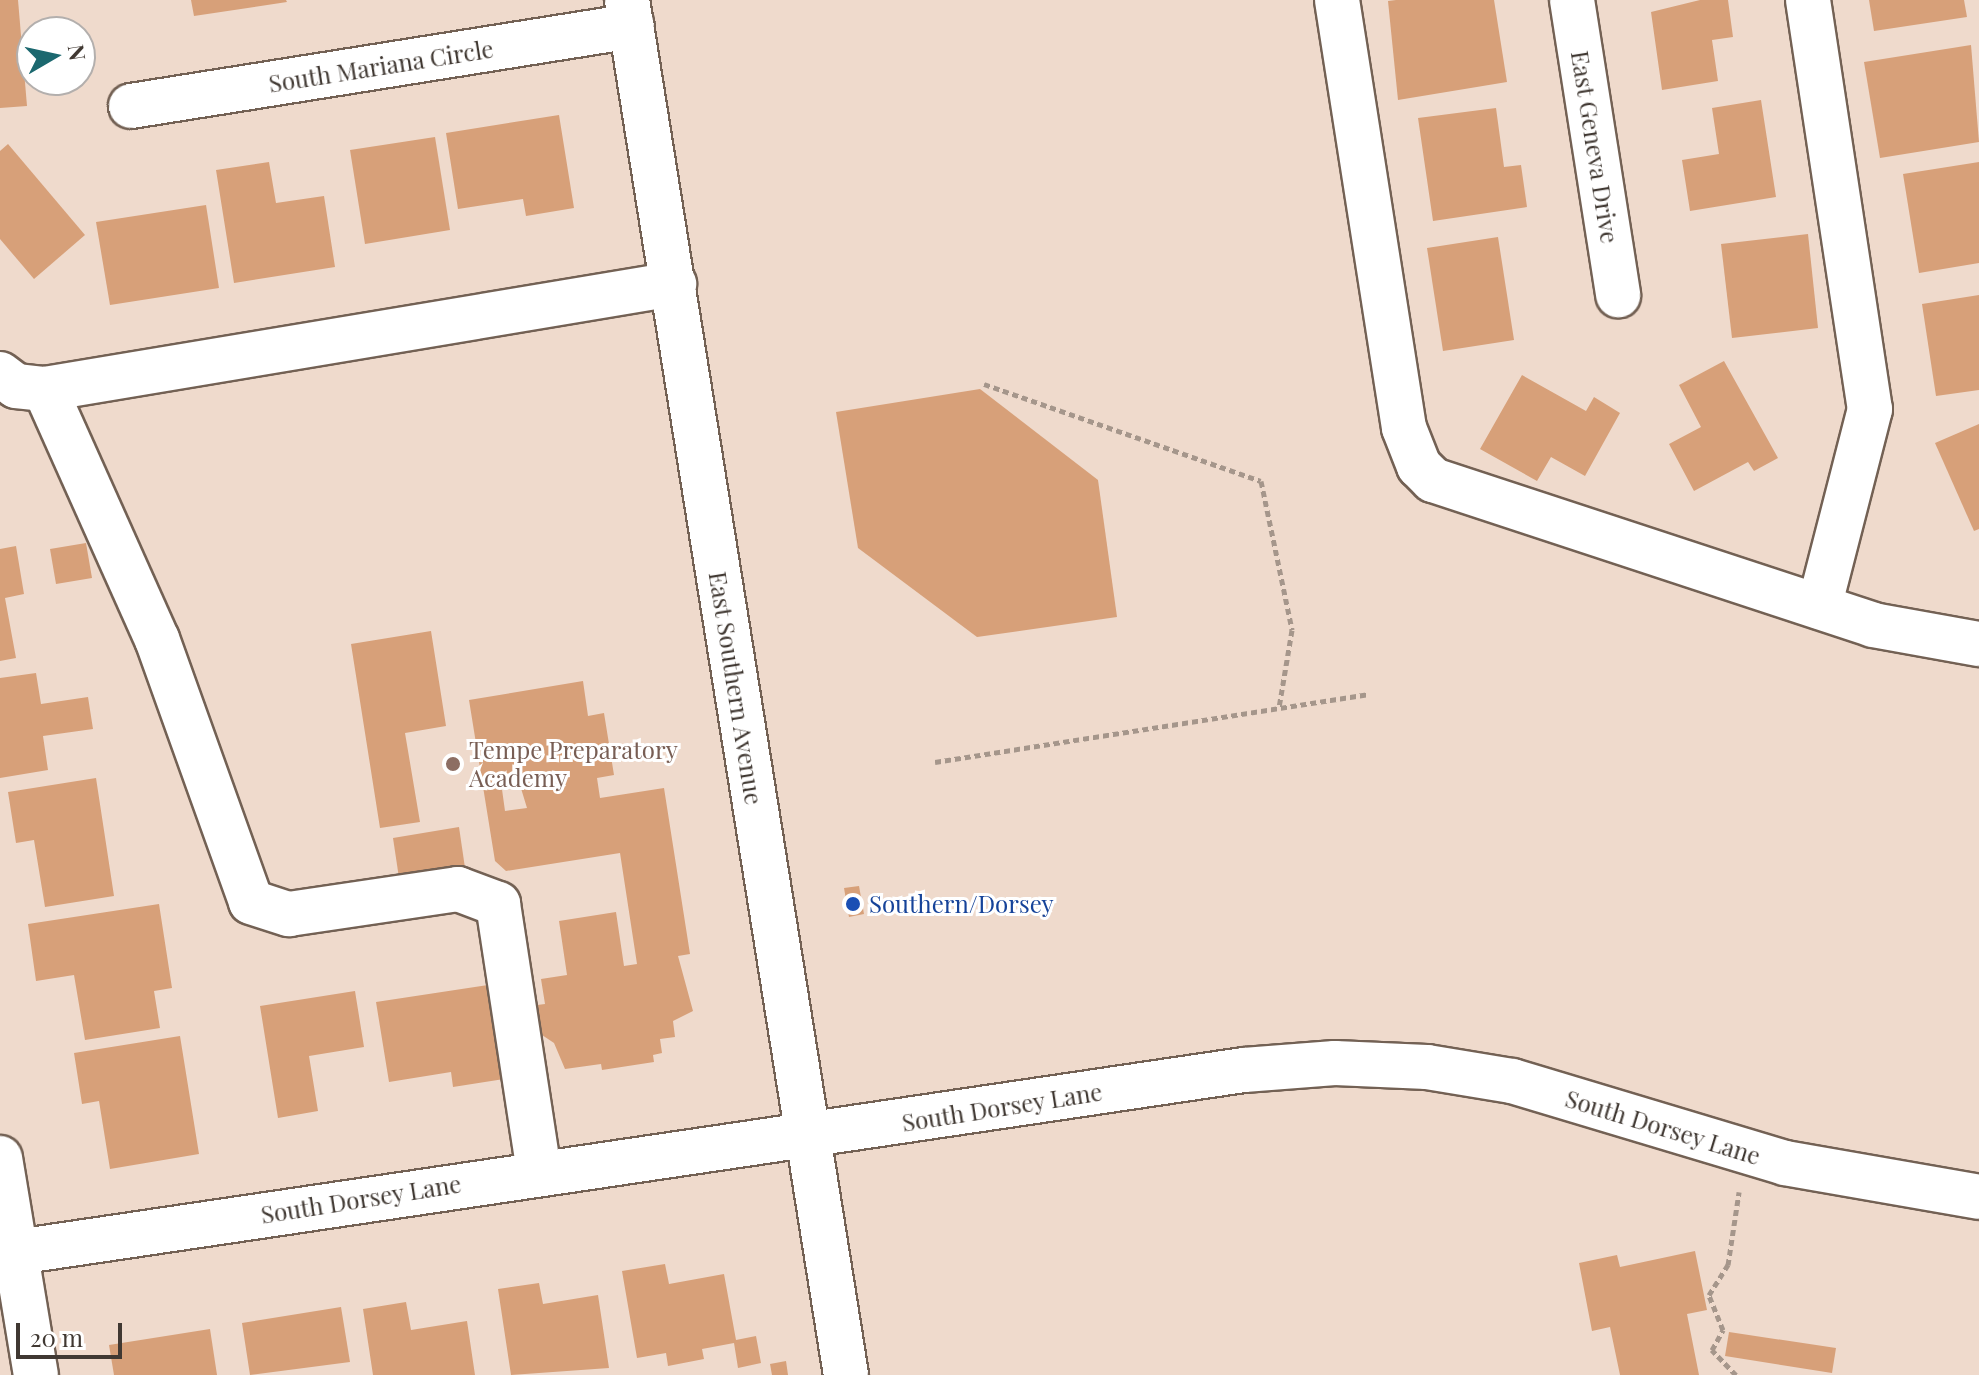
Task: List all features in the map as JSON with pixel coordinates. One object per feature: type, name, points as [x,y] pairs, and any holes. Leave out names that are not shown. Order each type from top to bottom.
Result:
[{"type":"street","points":[[1337,0],[1404,428],[1419,466],[1452,490],[1819,607],[1979,644]]},
{"type":"street","name":"East Geneva Drive","points":[[1572,0],[1618,295]]},
{"type":"street","points":[[1808,0],[1870,409],[1819,607]]},
{"type":"street","name":"South Mariana Circle","points":[[131,106],[630,13]]},
{"type":"street","name":"East Southern Avenue","points":[[630,13],[846,1375]]},
{"type":"street","points":[[0,374],[16,386],[45,389],[674,284]]},
{"type":"street","points":[[45,389],[157,639],[251,902],[289,914],[458,889],[498,904],[539,1172]]},
{"type":"street","name":"South Dorsey Lane","points":[[17,1252],[539,1172],[1244,1070],[1381,1063],[1512,1081],[1785,1163],[1979,1197]]},
{"type":"street","points":[[0,1158],[36,1375]]},
{"type":"path","points":[[984,384],[1261,481],[1292,630],[1279,708]]},
{"type":"path","points":[[935,762],[1368,694]]},
{"type":"path","points":[[1736,1375],[1712,1350],[1723,1330],[1709,1295],[1728,1265],[1739,1192]]},
{"type":"building","points":[[0,0],[18,0],[16,96],[26,96],[27,106],[0,108]]},
{"type":"building","points":[[191,0],[286,0],[287,2],[194,16]]},
{"type":"building","points":[[1494,0],[1507,82],[1398,100],[1388,1]]},
{"type":"building","points":[[1700,0],[1728,0],[1733,37],[1712,40],[1718,81],[1662,90],[1651,12]]},
{"type":"building","points":[[1869,0],[1964,0],[1967,17],[1874,31]]},
{"type":"building","points":[[1971,45],[1979,142],[1880,158],[1864,62]]},
{"type":"building","points":[[1761,100],[1776,197],[1690,211],[1682,160],[1719,154],[1712,108]]},
{"type":"building","points":[[1496,108],[1504,167],[1521,165],[1527,207],[1433,221],[1418,118]]},
{"type":"building","points":[[559,115],[574,208],[526,216],[523,199],[458,209],[446,133]]},
{"type":"building","points":[[435,137],[450,230],[365,244],[350,150]]},
{"type":"building","points":[[8,144],[85,235],[34,279],[0,239],[0,151]]},
{"type":"building","points":[[269,162],[276,203],[324,196],[335,267],[234,283],[216,170]]},
{"type":"building","points":[[1979,162],[1979,263],[1919,273],[1903,174]]},
{"type":"building","points":[[206,205],[219,288],[110,305],[96,222]]},
{"type":"building","points":[[1808,234],[1818,328],[1732,338],[1721,244]]},
{"type":"building","points":[[1498,237],[1514,340],[1443,351],[1427,248]]},
{"type":"building","points":[[1979,295],[1979,390],[1936,396],[1922,304]]},
{"type":"building","points":[[1724,361],[1778,458],[1754,471],[1748,462],[1694,491],[1669,444],[1701,427],[1679,385]]},
{"type":"building","points":[[1522,375],[1586,411],[1594,397],[1620,413],[1585,476],[1551,457],[1537,481],[1480,449]]},
{"type":"building","points":[[980,389],[1098,480],[1117,617],[977,637],[858,548],[836,412]]},
{"type":"building","points":[[1979,424],[1979,529],[1974,531],[1935,443]]},
{"type":"building","points":[[86,543],[92,578],[56,584],[50,549]]},
{"type":"building","points":[[16,546],[24,594],[5,598],[16,658],[0,661],[0,549]]},
{"type":"building","points":[[431,631],[446,726],[405,733],[420,822],[380,828],[351,644]]},
{"type":"building","points":[[36,673],[41,704],[88,697],[93,729],[43,736],[48,770],[0,778],[0,678]]},
{"type":"building","points":[[583,681],[588,716],[604,713],[614,775],[597,778],[600,798],[664,788],[690,954],[678,956],[693,1011],[673,1021],[675,1037],[660,1039],[662,1053],[653,1055],[654,1062],[602,1070],[601,1064],[565,1069],[554,1043],[542,1035],[537,1005],[545,1004],[541,979],[567,975],[559,921],[616,912],[624,966],[637,964],[620,853],[506,871],[495,861],[469,700]],"holes":[[[516,772],[527,808],[505,811],[500,775]]]},
{"type":"building","points":[[96,778],[114,896],[45,907],[34,840],[16,843],[8,792]]},
{"type":"building","points":[[459,827],[465,868],[399,878],[393,838]]},
{"type":"building","points":[[859,886],[864,914],[849,917],[844,888]]},
{"type":"building","points":[[159,904],[172,988],[154,991],[160,1028],[85,1040],[74,975],[36,981],[28,924]]},
{"type":"building","points":[[488,985],[504,1079],[453,1087],[451,1072],[389,1082],[376,1002]]},
{"type":"building","points":[[355,991],[364,1047],[309,1056],[318,1111],[278,1118],[260,1006]]},
{"type":"building","points":[[180,1036],[199,1154],[110,1169],[99,1101],[82,1104],[74,1053]]},
{"type":"building","points":[[1695,1251],[1707,1310],[1687,1314],[1699,1375],[1620,1375],[1610,1327],[1592,1331],[1579,1263],[1617,1255],[1620,1267]]},
{"type":"building","points":[[665,1264],[669,1284],[724,1274],[736,1340],[756,1336],[761,1363],[738,1368],[734,1343],[702,1349],[704,1359],[668,1366],[666,1353],[637,1358],[622,1271]]},
{"type":"building","points":[[539,1283],[543,1304],[598,1295],[609,1368],[511,1375],[498,1289]]},
{"type":"building","points":[[406,1302],[411,1330],[467,1321],[475,1375],[373,1375],[363,1309]]},
{"type":"building","points":[[341,1307],[350,1362],[250,1375],[242,1323]]},
{"type":"building","points":[[210,1329],[217,1375],[114,1375],[109,1345]]},
{"type":"building","points":[[1729,1332],[1836,1348],[1832,1373],[1725,1356]]},
{"type":"building","points":[[786,1361],[788,1375],[772,1375],[770,1364]]},
{"type":"place","name":"Tempe Preparatory Academy","points":[[453,764]]},
{"type":"place","name":"Southern/Dorsey","points":[[853,904]]}]
